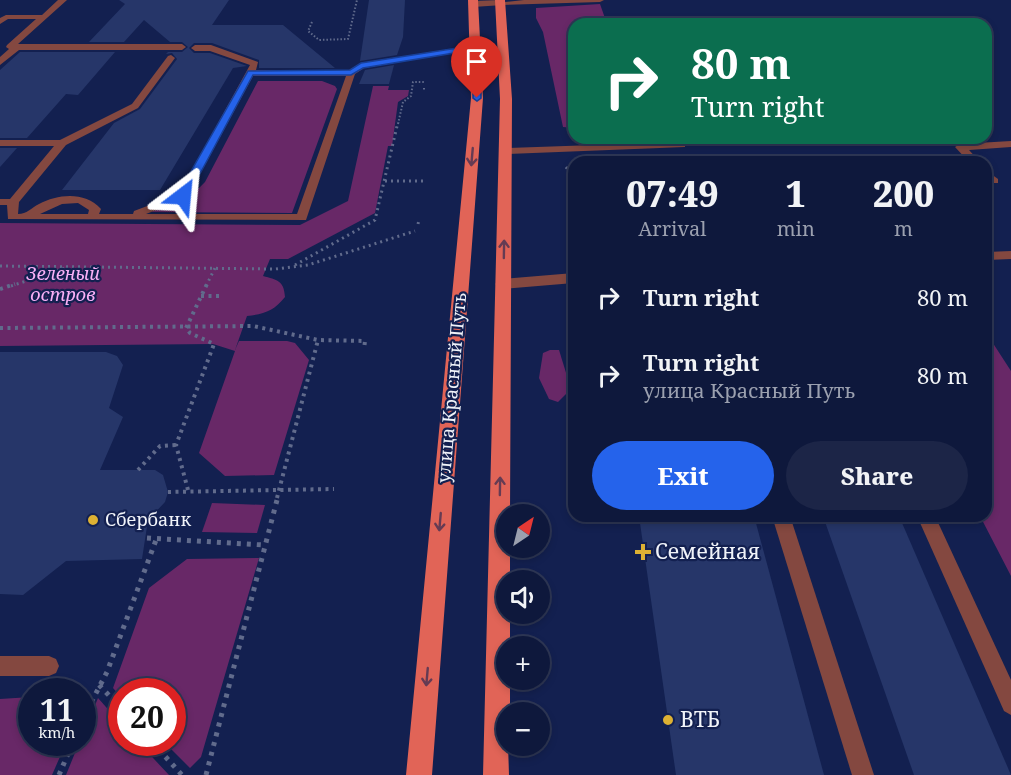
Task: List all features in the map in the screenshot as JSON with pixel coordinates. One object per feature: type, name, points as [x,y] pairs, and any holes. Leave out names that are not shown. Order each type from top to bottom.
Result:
[{"type":"main road","points":[[496,775],[506,151],[506,99],[500,1]]},
{"type":"main road","name":"улица Красный Путь","points":[[419,775],[477,98],[477,48],[473,2]]},
{"type":"street","points":[[473,2],[500,1]]},
{"type":"street","points":[[992,256],[1011,255]]},
{"type":"street","points":[[503,284],[568,279]]},
{"type":"lane","points":[[0,62],[63,0]]},
{"type":"lane","points":[[500,1],[600,0]]},
{"type":"lane","points":[[0,22],[6,17],[44,17]]},
{"type":"lane","points":[[0,47],[177,51],[135,106],[62,143],[13,202],[12,217],[302,218],[351,73]]},
{"type":"lane","points":[[120,218],[158,207],[183,196],[255,64],[211,48],[195,48]]},
{"type":"lane","points":[[251,73],[351,73],[361,66],[477,48]]},
{"type":"lane","points":[[0,142],[62,143]]},
{"type":"lane","points":[[969,156],[960,147],[1011,144]]},
{"type":"lane","points":[[506,151],[681,145]]},
{"type":"lane","points":[[29,217],[50,204],[73,200],[91,204],[95,209],[92,218]]},
{"type":"lane","points":[[0,202],[13,202]]},
{"type":"lane","points":[[783,522],[863,775]]},
{"type":"lane","points":[[929,522],[1011,704]]},
{"type":"lane","points":[[0,666],[49,666]]},
{"type":"path","points":[[312,22],[308,31],[313,38],[319,40],[348,39],[357,0]]},
{"type":"path","points":[[294,266],[375,220],[403,102],[411,96],[413,82],[425,82]]},
{"type":"path","points":[[385,181],[424,181]]},
{"type":"path","points":[[0,266],[274,269],[309,266],[415,231]]},
{"type":"path","points":[[0,289],[68,267]]},
{"type":"path","points":[[186,328],[215,268]]},
{"type":"path","points":[[201,296],[223,296]]},
{"type":"path","points":[[0,328],[253,326],[318,340],[365,341],[364,349]]},
{"type":"path","points":[[186,328],[190,333],[214,344],[176,445],[188,490]]},
{"type":"path","points":[[206,775],[263,545],[318,340]]},
{"type":"path","points":[[138,470],[160,446],[176,445]]},
{"type":"path","points":[[168,492],[334,489]]},
{"type":"path","points":[[147,538],[263,545]]},
{"type":"path","points":[[96,692],[156,540]]},
{"type":"path","points":[[99,686],[108,695]]},
{"type":"path","points":[[59,775],[67,756]]},
{"type":"path","points":[[165,756],[182,775]]},
{"type":"green space","points":[[600,4],[605,18],[568,18],[568,127],[563,127],[543,32],[536,18],[536,8]]},
{"type":"green space","points":[[258,81],[322,81],[337,89],[292,213],[151,212],[193,194],[205,182]]},
{"type":"green space","name":"Зеленый остров","points":[[373,86],[389,86],[388,90],[409,90],[408,96],[398,102],[392,146],[388,146],[375,213],[288,259],[270,259],[263,276],[279,282],[283,287],[285,297],[277,306],[268,311],[247,316],[235,350],[239,341],[287,341],[295,343],[309,360],[274,475],[225,476],[199,453],[235,351],[213,344],[0,346],[0,223],[300,225],[348,201]]},
{"type":"green space","points":[[992,342],[1011,371],[1011,576],[983,522],[992,522]]},
{"type":"green space","points":[[559,350],[568,379],[568,392],[558,402],[549,399],[539,378],[543,353]]},
{"type":"green space","points":[[212,503],[265,505],[257,533],[202,532]]},
{"type":"green space","points":[[259,558],[201,757],[190,768],[178,756],[186,756],[186,678],[117,678],[149,588],[187,559]]},
{"type":"green space","points":[[18,698],[18,756],[60,756],[52,775],[0,775],[0,699]]},
{"type":"green space","points":[[98,698],[108,709],[108,756],[151,756],[169,775],[66,775],[74,756],[96,756],[96,703]]},
{"type":"building","points":[[119,0],[229,0],[212,25],[283,25],[335,68],[259,68],[259,60],[212,43],[194,43],[189,48],[194,53],[210,53],[247,66],[233,68],[160,190],[62,190],[114,123],[140,109],[177,59],[172,53],[166,54],[168,52],[182,52],[188,47],[182,42],[170,42],[144,20],[124,42],[89,42],[125,4]]},
{"type":"building","points":[[369,0],[405,0],[403,37],[397,55],[360,61]]},
{"type":"building","points":[[20,52],[115,52],[78,95],[66,94],[27,138],[0,138],[0,70]]},
{"type":"building","points":[[394,65],[389,84],[359,84],[365,70]]},
{"type":"building","points":[[0,148],[17,148],[0,167]]},
{"type":"building","points":[[0,352],[106,352],[117,356],[123,365],[109,408],[123,417],[100,470],[155,470],[163,475],[168,492],[165,502],[148,520],[142,559],[66,561],[23,595],[0,594]]},
{"type":"building","points":[[640,522],[756,522],[824,775],[676,775]]},
{"type":"building","points":[[825,522],[902,522],[1011,775],[914,775]]},
{"type":"place","name":"Сбербанк","points":[[93,520]]},
{"type":"place","name":"Семейная","points":[[643,552]]},
{"type":"place","name":"ВТБ","points":[[668,720]]},
{"type":"route","points":[[183,196],[251,73],[351,73],[361,66],[477,48],[477,98]]}]
